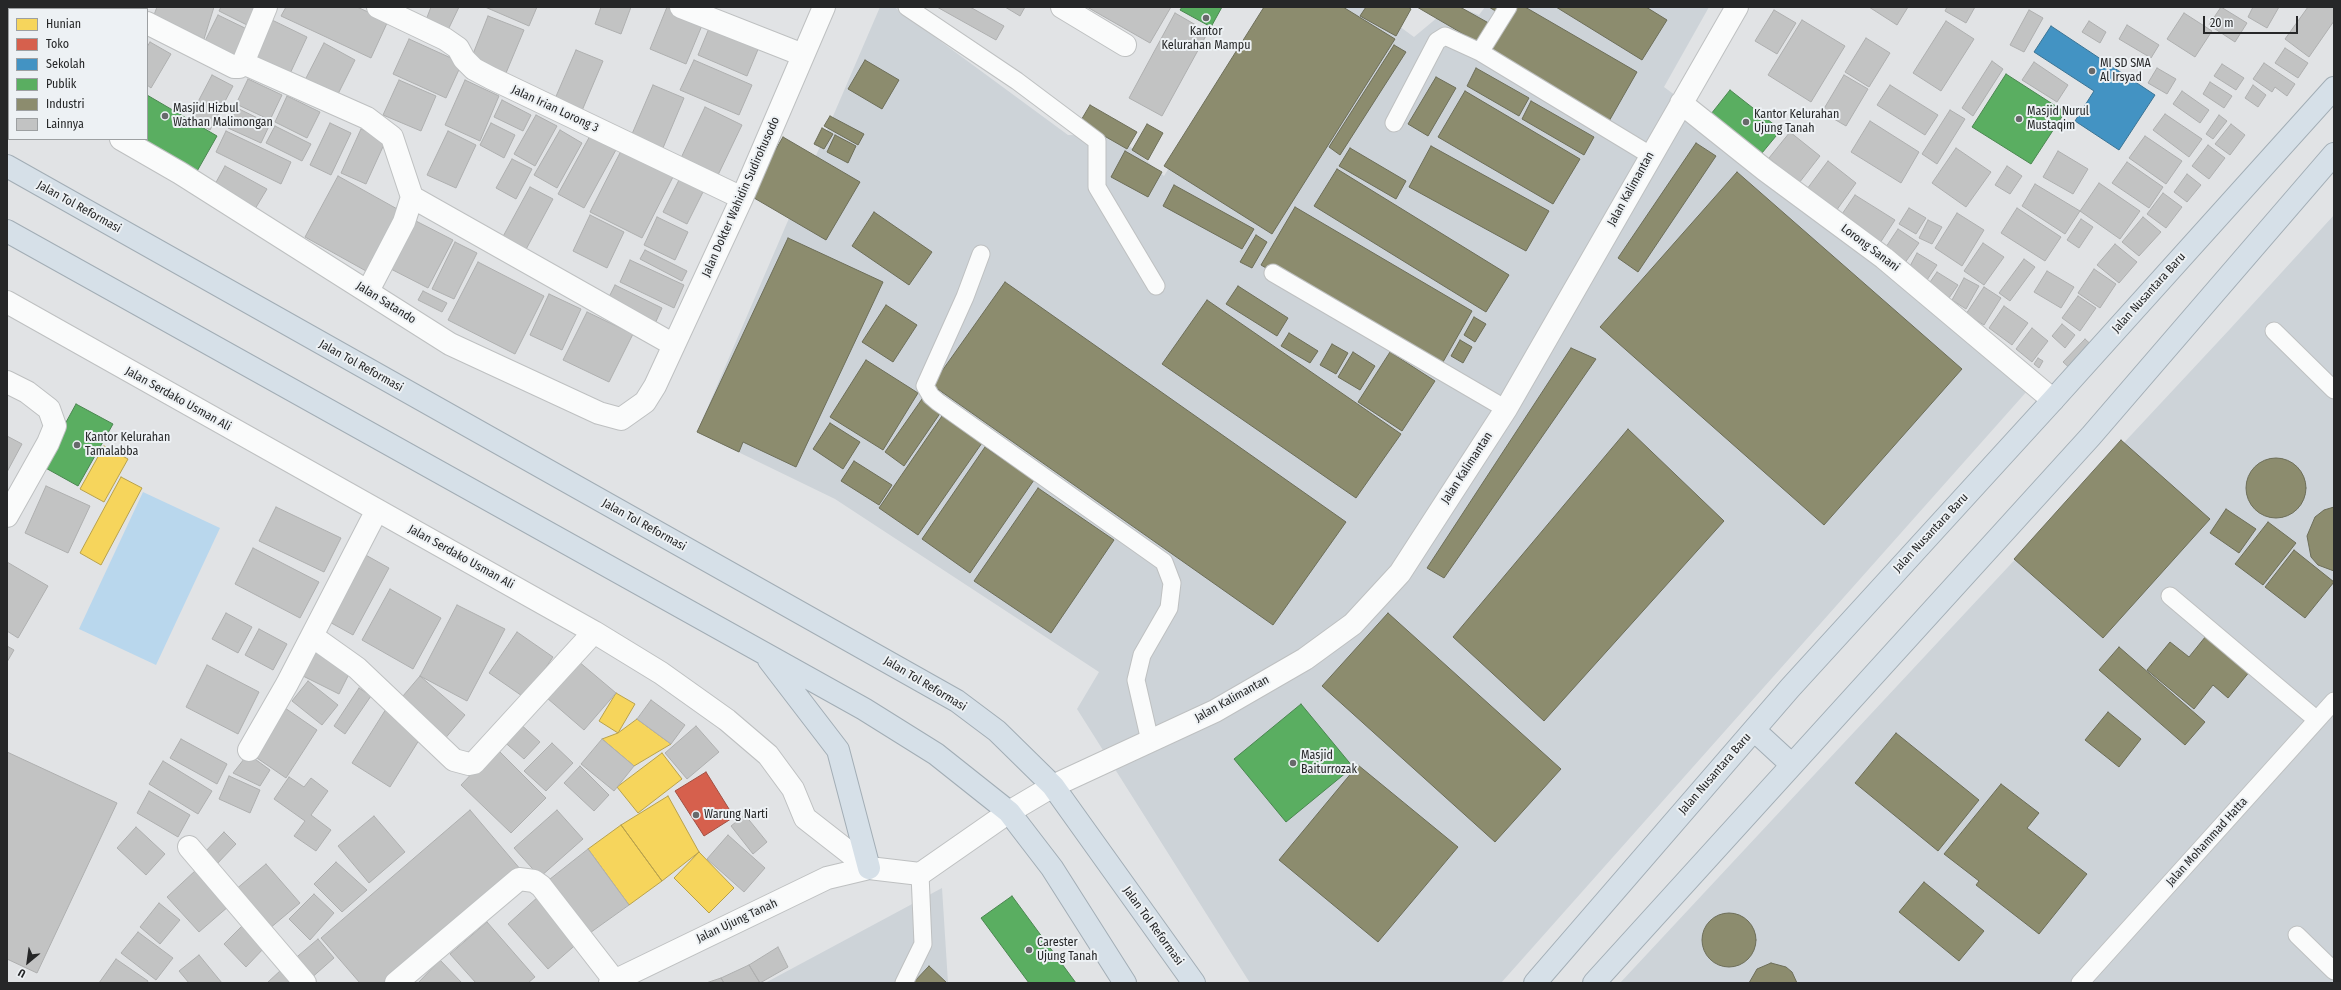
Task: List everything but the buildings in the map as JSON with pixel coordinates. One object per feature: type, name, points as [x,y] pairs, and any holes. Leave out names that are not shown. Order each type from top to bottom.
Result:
[{"type":"highway","name":"Jalan Nusantara Baru","points":[[1535,983],[1790,688],[2053,400],[2334,88]]},
{"type":"highway","points":[[1594,983],[2091,436],[2334,154]]},
{"type":"highway","name":"Jalan Tol Reformasi","points":[[7,166],[957,701],[997,730],[1053,786],[1194,983]]},
{"type":"highway","points":[[7,231],[864,709],[936,754],[1009,812],[1052,868],[1125,983]]},
{"type":"highway","points":[[764,653],[838,750],[868,868]]},
{"type":"highway","points":[[1754,730],[1792,765]]},
{"type":"street","points":[[148,24],[234,67],[239,67],[243,63],[266,7]]},
{"type":"street","name":"Jalan Irian Lorong 3","points":[[378,7],[445,39],[458,48],[464,59],[474,69],[491,78],[742,198]]},
{"type":"street","points":[[681,7],[803,55]]},
{"type":"street","name":"Jalan Dokter Wahidin Sudirohusodo","points":[[655,386],[742,198],[824,7]]},
{"type":"street","points":[[1062,7],[1125,45]]},
{"type":"street","name":"Jalan Kalimantan","points":[[920,874],[1009,812],[1053,786],[1215,711],[1305,659],[1353,624],[1400,573],[1506,409],[1650,155],[1737,7]]},
{"type":"street","points":[[243,63],[367,118],[385,130],[392,137],[397,147],[412,197],[404,222],[368,291]]},
{"type":"street","name":"Lorong Sanani","points":[[1681,103],[1765,170],[1884,258],[2053,400]]},
{"type":"street","name":"Jalan Satando","points":[[123,140],[180,173],[450,344],[599,413],[621,419],[645,402],[655,386]]},
{"type":"street","points":[[412,197],[674,345]]},
{"type":"street","name":"Jalan Serdako Usman Ali","points":[[7,302],[594,632],[662,673],[727,720],[768,755],[793,790],[805,818],[868,868]]},
{"type":"street","points":[[7,382],[27,392],[49,409],[55,426],[48,443],[7,516]]},
{"type":"street","points":[[249,750],[312,636],[377,510]]},
{"type":"street","points":[[312,636],[357,668],[454,760],[469,764],[474,763],[594,632]]},
{"type":"street","points":[[189,846],[305,983]]},
{"type":"street","points":[[868,868],[920,874]]},
{"type":"street","name":"Jalan Ujung Tanah","points":[[612,981],[827,878],[868,868]]},
{"type":"street","points":[[396,983],[519,879],[534,881],[541,886],[612,981]]},
{"type":"lane","points":[[906,7],[1017,81],[1097,141],[1097,187],[1156,286]]},
{"type":"lane","points":[[1480,52],[1508,7]]},
{"type":"lane","points":[[1394,123],[1439,39],[1444,36],[1480,52],[1650,155]]},
{"type":"lane","points":[[980,254],[965,297],[925,386],[931,396],[938,402],[1164,562],[1172,583],[1169,608],[1142,655],[1136,680],[1150,741]]},
{"type":"lane","points":[[1273,273],[1506,409]]},
{"type":"lane","points":[[2274,331],[2334,390]]},
{"type":"lane","points":[[2170,596],[2316,720]]},
{"type":"lane","name":"Jalan Mohammad Hatta","points":[[2080,983],[2334,701]]},
{"type":"lane","points":[[904,983],[923,944],[920,874]]},
{"type":"lane","points":[[2297,935],[2334,971]]},
{"type":"shaded area","points":[[880,7],[894,7],[1068,135],[1118,136],[1164,176],[1269,7],[1373,7],[1414,37],[1450,7],[1459,7],[1479,15],[1485,7],[1709,7],[1664,87],[1777,171],[2028,390],[1501,983],[1250,983],[1077,709],[1099,672],[835,499],[697,432]]},
{"type":"shaded area","points":[[2334,215],[2334,983],[1620,983],[2230,329]]},
{"type":"shaded area","points":[[143,492],[220,528],[156,665],[79,629]]},
{"type":"shaded area","points":[[942,888],[948,983],[765,983]]},
{"type":"place","name":"Kantor Kelurahan Mampu","points":[[1206,18]]},
{"type":"place","name":"MI SD SMA Al Irsyad","points":[[2092,71]]},
{"type":"place","name":"Masjid Hizbul Wathan Malimongan","points":[[165,116]]},
{"type":"place","name":"Masjid Nurul Mustaqim","points":[[2019,119]]},
{"type":"place","name":"Kantor Kelurahan Ujung Tanah","points":[[1746,122]]},
{"type":"place","name":"Kantor Kelurahan Tamalabba","points":[[77,445]]},
{"type":"place","name":"Masjid Baiturrozak","points":[[1293,763]]},
{"type":"place","name":"Warung Narti","points":[[696,815]]},
{"type":"place","name":"Carester Ujung Tanah","points":[[1029,950]]}]
